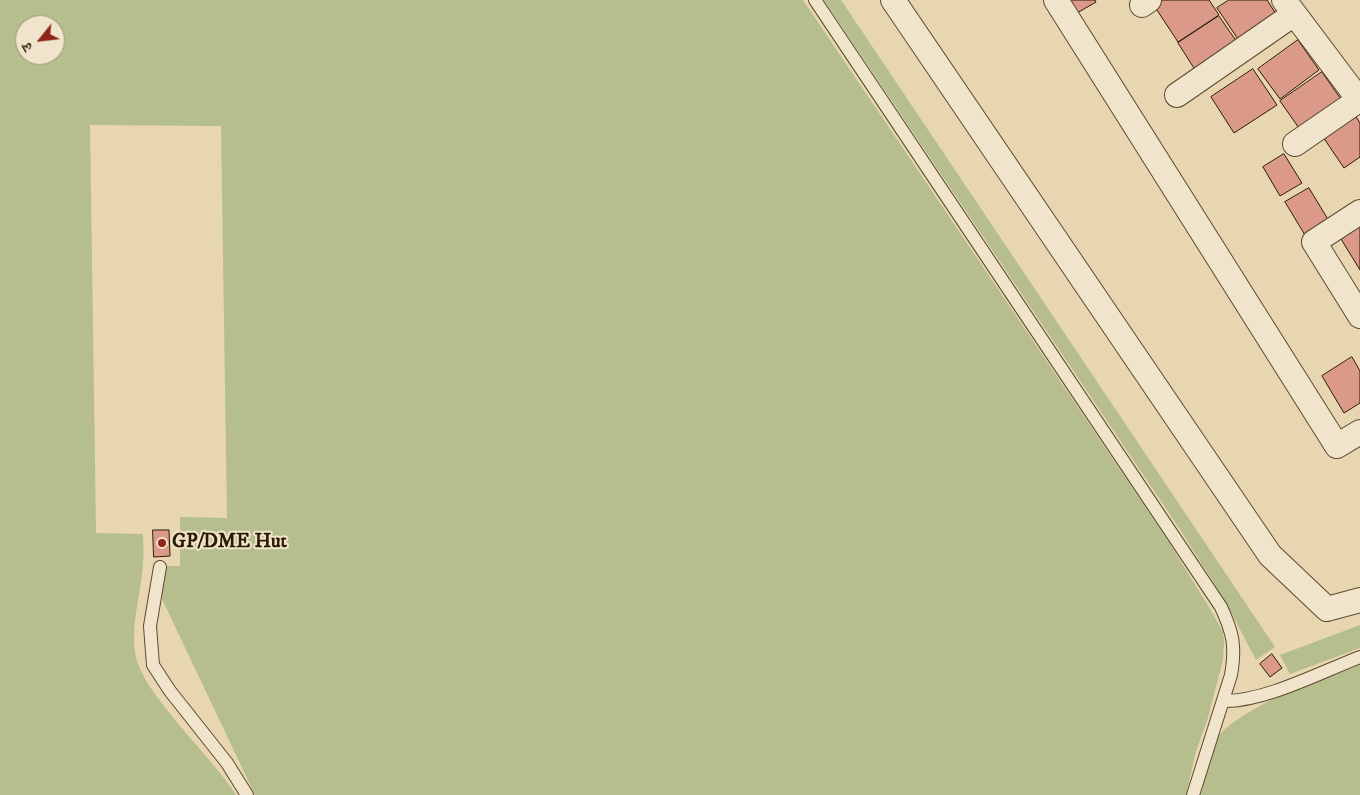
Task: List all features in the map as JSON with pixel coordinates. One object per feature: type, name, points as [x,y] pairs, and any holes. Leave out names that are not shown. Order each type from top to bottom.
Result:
[{"type":"street","points":[[893,0],[1270,555],[1327,609],[1360,600]]},
{"type":"street","points":[[1056,0],[1337,446],[1360,432]]},
{"type":"street","points":[[1177,94],[1289,7],[1357,90],[1295,144]]},
{"type":"street","points":[[1360,212],[1314,242],[1360,316]]},
{"type":"lane","points":[[815,0],[1220,607],[1234,641],[1231,675],[1193,795]]},
{"type":"lane","points":[[160,567],[150,626],[153,665],[170,691],[227,763],[247,795]]},
{"type":"lane","points":[[1223,701],[1235,701],[1268,694],[1360,657]]},
{"type":"green space","points":[[0,0],[803,0],[1168,541],[1223,632],[1223,660],[1207,721],[1196,751],[1186,795],[255,795],[162,599],[165,566],[180,566],[180,517],[227,518],[221,126],[90,125],[96,533],[143,534],[142,575],[134,630],[135,652],[140,668],[149,685],[178,724],[211,762],[236,795],[0,795]]},
{"type":"green space","points":[[824,0],[841,0],[1275,647],[1256,660],[1224,599],[1179,528]]},
{"type":"green space","points":[[1360,625],[1360,648],[1290,674],[1280,655]]},
{"type":"green space","points":[[1360,663],[1360,795],[1201,795],[1210,752],[1216,740],[1226,728],[1282,695]]},
{"type":"building","points":[[1060,0],[1095,0],[1096,2],[1070,17]]},
{"type":"building","points":[[1159,0],[1209,0],[1219,15],[1178,42],[1153,4]]},
{"type":"building","points":[[1229,0],[1267,0],[1278,17],[1240,42],[1217,8]]},
{"type":"building","points":[[1219,16],[1241,48],[1199,76],[1178,43]]},
{"type":"building","points":[[1298,40],[1319,70],[1280,99],[1258,69]]},
{"type":"building","points":[[1253,69],[1277,105],[1234,133],[1211,97]]},
{"type":"building","points":[[1322,72],[1343,102],[1301,131],[1280,101]]},
{"type":"building","points":[[1353,112],[1360,123],[1360,157],[1344,168],[1321,134]]},
{"type":"building","points":[[1284,154],[1302,183],[1280,196],[1263,167]]},
{"type":"building","points":[[1309,188],[1332,226],[1308,240],[1285,202]]},
{"type":"building","points":[[1360,227],[1360,270],[1341,239]]},
{"type":"building","points":[[1352,357],[1360,371],[1360,403],[1344,413],[1322,376]]},
{"type":"building","name":"GP/DME Hut","points":[[153,530],[169,530],[170,556],[154,557]]},
{"type":"building","points":[[1272,654],[1282,668],[1270,677],[1260,664]]},
{"type":"place","name":"GP/DME Hut","points":[[162,543]]}]
